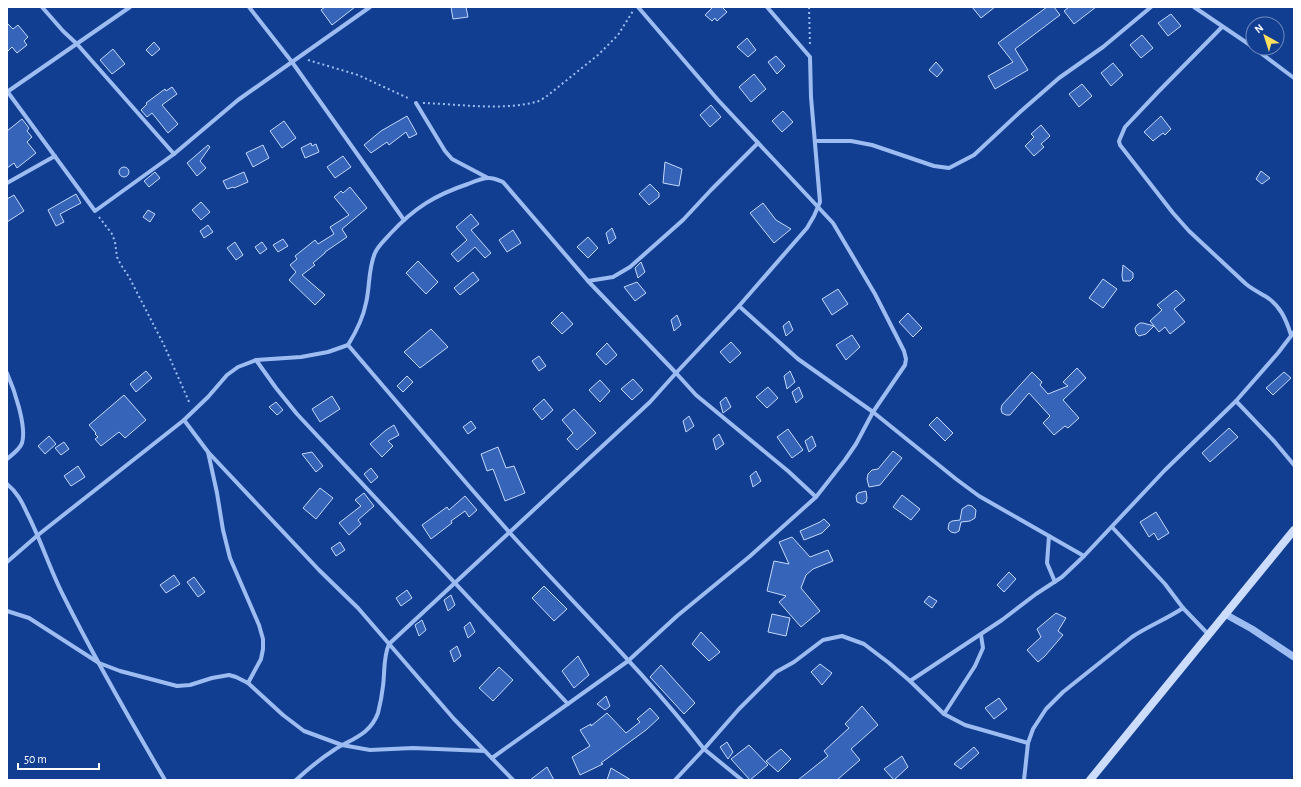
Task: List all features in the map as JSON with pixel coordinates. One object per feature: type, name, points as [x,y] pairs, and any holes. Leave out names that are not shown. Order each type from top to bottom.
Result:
[{"type":"main road","points":[[1090,780],[1294,530]]},
{"type":"street","points":[[42,7],[63,31],[77,44],[174,154]]},
{"type":"street","points":[[130,7],[7,91],[95,211],[174,154],[238,100],[370,7]]},
{"type":"street","points":[[249,7],[292,62],[404,220]]},
{"type":"street","points":[[492,758],[628,661],[676,616],[749,557],[816,498],[856,444],[872,412],[905,365],[906,359],[904,351],[875,294],[840,233],[828,216],[718,100],[637,7]]},
{"type":"street","points":[[296,780],[314,763],[342,745],[365,733],[372,724],[378,714],[383,686],[385,653],[389,644],[650,402],[739,306],[807,228],[814,216],[820,197],[811,97],[810,58],[767,7]]},
{"type":"street","points":[[815,141],[851,141],[872,145],[934,166],[948,168],[974,155],[1025,107],[1060,78],[1103,47],[1151,7]]},
{"type":"street","points":[[1194,7],[1245,42]]},
{"type":"street","points":[[910,681],[981,635],[1036,594],[1062,577],[1084,556],[1094,543],[1112,527],[1165,470],[1236,401],[1278,353],[1293,333],[1280,309],[1266,297],[1246,284],[1189,231],[1120,145],[1119,141],[1125,127],[1222,27]]},
{"type":"street","points":[[1265,56],[1294,78]]},
{"type":"street","points":[[416,103],[445,151],[452,159],[488,178]]},
{"type":"street","points":[[588,281],[613,277],[630,266],[683,220],[758,143]]},
{"type":"street","points":[[7,183],[55,156]]},
{"type":"street","points":[[7,562],[38,535],[194,412],[227,375],[238,367],[256,360],[302,357],[328,352],[348,345],[358,328],[366,303],[373,260],[376,251],[415,210],[450,190],[488,178],[496,178],[503,182],[588,281],[696,395],[788,471],[816,498]]},
{"type":"street","points":[[739,306],[798,359],[872,412],[979,496],[1084,556]]},
{"type":"street","points":[[348,345],[510,532],[678,716],[704,749],[742,780]]},
{"type":"street","points":[[256,360],[276,388],[298,414],[568,704]]},
{"type":"street","points":[[7,373],[15,390],[23,426],[23,438],[20,447],[7,459]]},
{"type":"street","points":[[1236,401],[1274,441],[1294,465]]},
{"type":"street","points":[[184,420],[208,452],[319,570],[358,608],[454,719],[513,780]]},
{"type":"street","points":[[208,452],[230,558],[259,625],[263,639],[264,649],[261,659],[248,683]]},
{"type":"street","points":[[7,484],[16,492],[21,500],[38,535],[63,596],[132,724],[165,780]]},
{"type":"street","points":[[1112,527],[1166,584],[1183,608],[1208,634]]},
{"type":"street","points":[[1049,536],[1047,563],[1055,582]]},
{"type":"street","points":[[1024,780],[1028,743],[1033,728],[1046,709],[1063,692],[1132,637],[1143,629],[1168,618],[1183,608]]},
{"type":"street","points":[[7,611],[29,618],[99,663],[120,671],[177,686],[190,685],[212,678],[229,675],[236,677],[248,683],[283,715],[304,731],[342,745],[370,750],[413,748],[485,751]]},
{"type":"street","points":[[1225,614],[1294,656]]},
{"type":"street","points":[[944,714],[975,666],[983,648],[981,635]]},
{"type":"street","points":[[675,780],[769,678],[776,672],[794,662],[823,640],[842,636],[864,644],[910,681],[944,714],[965,725],[1028,743]]},
{"type":"path","points":[[299,57],[358,75],[416,103],[485,106],[517,105],[538,102],[598,54],[618,35],[637,7]]},
{"type":"path","points":[[809,7],[810,58]]},
{"type":"path","points":[[95,211],[112,234],[117,256],[121,265],[129,277],[164,345],[194,412]]},
{"type":"building","points":[[325,7],[355,7],[332,25],[321,10]]},
{"type":"building","points":[[451,7],[466,7],[468,17],[453,19]]},
{"type":"building","points":[[713,7],[722,7],[727,12],[717,21],[715,18],[712,21],[705,15]]},
{"type":"building","points":[[972,7],[995,7],[981,18]]},
{"type":"building","points":[[1047,7],[1054,7],[1060,15],[1015,49],[1028,70],[995,89],[988,76],[1013,62],[998,43]]},
{"type":"building","points":[[1069,7],[1096,7],[1074,24],[1064,11]]},
{"type":"building","points":[[1171,14],[1181,26],[1168,36],[1158,23]]},
{"type":"building","points":[[7,23],[13,29],[18,25],[28,37],[24,41],[27,45],[17,53],[12,47],[7,52]]},
{"type":"building","points":[[1142,35],[1153,48],[1141,58],[1130,45]]},
{"type":"building","points":[[747,38],[756,50],[748,57],[737,47]]},
{"type":"building","points":[[154,42],[160,49],[152,56],[146,50]]},
{"type":"building","points":[[113,49],[125,64],[112,74],[100,60]]},
{"type":"building","points":[[776,56],[785,66],[777,74],[768,62]]},
{"type":"building","points":[[936,62],[943,70],[937,77],[929,70]]},
{"type":"building","points":[[1113,63],[1123,75],[1111,86],[1101,73]]},
{"type":"building","points":[[754,74],[766,89],[751,102],[739,87]]},
{"type":"building","points":[[1082,84],[1092,96],[1079,107],[1069,94]]},
{"type":"building","points":[[172,87],[177,94],[162,105],[178,124],[168,133],[152,113],[147,117],[141,110],[147,104],[146,103],[165,89],[166,91]]},
{"type":"building","points":[[711,105],[721,117],[710,127],[700,115]]},
{"type":"building","points":[[783,111],[793,122],[782,132],[772,121]]},
{"type":"building","points":[[407,116],[417,134],[409,138],[406,132],[389,145],[387,142],[371,153],[364,145],[381,131]]},
{"type":"building","points":[[1161,116],[1171,129],[1165,135],[1163,133],[1153,141],[1144,132]]},
{"type":"building","points":[[22,119],[29,128],[27,131],[32,137],[27,142],[36,153],[17,168],[14,163],[7,168],[7,131]]},
{"type":"building","points":[[284,121],[296,138],[282,148],[270,131]]},
{"type":"building","points":[[1041,125],[1050,136],[1041,144],[1044,147],[1034,156],[1025,146],[1034,137],[1031,134]]},
{"type":"building","points":[[311,143],[312,146],[316,144],[319,152],[305,158],[301,148]]},
{"type":"building","points":[[208,145],[210,147],[200,161],[206,168],[197,176],[187,163]]},
{"type":"building","points":[[263,145],[269,158],[253,167],[246,153]]},
{"type":"building","points":[[343,156],[351,167],[335,178],[327,167]]},
{"type":"building","points":[[665,162],[682,169],[679,186],[663,183]]},
{"type":"building","points":[[122,167],[126,167],[128,168],[128,176],[122,177],[119,174],[119,170]]},
{"type":"building","points":[[1261,171],[1270,178],[1262,184],[1256,179]]},
{"type":"building","points":[[155,172],[160,178],[149,187],[144,181]]},
{"type":"building","points":[[244,172],[248,182],[234,188],[227,189],[223,181]]},
{"type":"building","points":[[650,184],[659,193],[659,197],[649,205],[639,194]]},
{"type":"building","points":[[350,187],[367,208],[342,229],[347,237],[325,252],[313,263],[315,265],[302,275],[325,295],[315,305],[289,280],[296,272],[290,265],[297,259],[295,256],[315,240],[318,244],[334,234],[330,227],[349,215],[334,197],[341,191],[343,193]]},
{"type":"building","points":[[76,194],[81,203],[60,214],[64,222],[56,226],[48,210]]},
{"type":"building","points":[[14,195],[24,211],[7,222],[7,199]]},
{"type":"building","points":[[201,202],[210,212],[201,220],[192,210]]},
{"type":"building","points":[[763,203],[776,220],[791,229],[774,243],[750,213]]},
{"type":"building","points":[[148,210],[155,214],[150,222],[143,217]]},
{"type":"building","points":[[471,214],[479,224],[471,230],[491,253],[485,258],[475,247],[458,262],[451,254],[467,240],[456,227]]},
{"type":"building","points":[[208,225],[213,232],[204,238],[200,231]]},
{"type":"building","points":[[612,228],[616,238],[609,244],[606,233]]},
{"type":"building","points":[[513,230],[521,243],[507,252],[499,240]]},
{"type":"building","points":[[588,237],[598,248],[588,258],[577,247]]},
{"type":"building","points":[[283,239],[288,246],[278,252],[273,245]]},
{"type":"building","points":[[235,242],[243,255],[236,260],[227,248]]},
{"type":"building","points":[[262,242],[267,249],[260,254],[255,247]]},
{"type":"building","points":[[418,261],[438,282],[426,294],[406,273]]},
{"type":"building","points":[[641,262],[645,272],[638,278],[635,268]]},
{"type":"building","points":[[1123,265],[1133,273],[1133,278],[1130,281],[1123,281]]},
{"type":"building","points":[[473,272],[479,280],[460,295],[454,288]]},
{"type":"building","points":[[1103,279],[1117,289],[1103,308],[1089,298]]},
{"type":"building","points":[[637,282],[646,293],[635,301],[624,287]]},
{"type":"building","points":[[838,289],[848,304],[832,315],[822,299]]},
{"type":"building","points":[[1176,290],[1185,300],[1174,309],[1185,322],[1170,334],[1165,327],[1159,332],[1150,321],[1162,310],[1157,305]]},
{"type":"building","points":[[562,312],[573,324],[562,334],[551,323]]},
{"type":"building","points":[[908,313],[922,328],[913,337],[899,322]]},
{"type":"building","points":[[677,315],[681,325],[674,331],[671,320]]},
{"type":"building","points":[[789,321],[793,330],[786,336],[783,326]]},
{"type":"building","points":[[1140,323],[1154,326],[1146,334],[1139,336],[1136,333],[1135,328]]},
{"type":"building","points":[[431,329],[448,347],[420,368],[404,352]]},
{"type":"building","points":[[852,335],[860,347],[846,360],[836,345]]},
{"type":"building","points":[[731,342],[741,353],[730,363],[720,352]]},
{"type":"building","points":[[607,343],[617,355],[606,365],[596,354]]},
{"type":"building","points":[[539,356],[546,366],[539,371],[532,361]]},
{"type":"building","points":[[1077,368],[1086,378],[1063,400],[1079,418],[1068,428],[1065,426],[1054,435],[1043,423],[1050,416],[1029,393],[1010,415],[1002,413],[1002,405],[1032,372],[1042,382],[1040,385],[1048,394],[1068,386],[1063,382]]},
{"type":"building","points":[[146,371],[152,378],[136,392],[130,384]]},
{"type":"building","points":[[790,371],[795,382],[787,389],[784,376]]},
{"type":"building","points":[[1284,372],[1291,378],[1273,395],[1266,388]]},
{"type":"building","points":[[407,376],[413,382],[403,392],[397,386]]},
{"type":"building","points":[[633,379],[643,390],[632,400],[621,389]]},
{"type":"building","points":[[600,380],[610,391],[600,402],[589,390]]},
{"type":"building","points":[[768,387],[778,398],[767,408],[756,397]]},
{"type":"building","points":[[799,387],[803,397],[796,403],[792,392]]},
{"type":"building","points":[[124,395],[146,420],[125,438],[119,432],[101,446],[95,439],[98,437],[95,434],[96,433],[89,425]]},
{"type":"building","points":[[332,396],[340,409],[320,422],[312,409]]},
{"type":"building","points":[[726,397],[731,407],[723,413],[720,402]]},
{"type":"building","points":[[544,399],[553,410],[542,420],[533,409]]},
{"type":"building","points":[[276,402],[283,410],[277,415],[269,407]]},
{"type":"building","points":[[574,409],[596,433],[577,450],[567,439],[573,433],[562,420]]},
{"type":"building","points":[[689,416],[694,426],[686,432],[683,421]]},
{"type":"building","points":[[937,417],[953,433],[945,441],[929,425]]},
{"type":"building","points":[[471,421],[476,428],[468,434],[463,427]]},
{"type":"building","points":[[394,425],[399,435],[388,441],[393,446],[382,457],[370,444]]},
{"type":"building","points":[[1229,428],[1238,437],[1210,462],[1202,453]]},
{"type":"building","points":[[788,429],[803,450],[792,458],[777,437]]},
{"type":"building","points":[[719,434],[724,444],[716,450],[713,439]]},
{"type":"building","points":[[49,436],[56,444],[45,454],[38,446]]},
{"type":"building","points":[[812,436],[816,446],[809,452],[805,441]]},
{"type":"building","points":[[64,442],[69,449],[61,455],[55,448]]},
{"type":"building","points":[[498,447],[506,468],[514,466],[525,493],[505,501],[493,469],[487,471],[481,454]]},
{"type":"building","points":[[893,451],[902,458],[880,485],[869,487],[867,479],[868,474],[872,470],[878,469]]},
{"type":"building","points":[[312,452],[323,466],[316,472],[302,454]]},
{"type":"building","points":[[78,466],[85,477],[71,486],[64,476]]},
{"type":"building","points":[[371,468],[378,477],[371,483],[364,474]]},
{"type":"building","points":[[756,471],[761,481],[753,487],[750,476]]},
{"type":"building","points":[[320,488],[333,498],[316,519],[303,508]]},
{"type":"building","points":[[866,491],[866,502],[862,504],[857,502],[856,496],[858,493]]},
{"type":"building","points":[[364,493],[374,506],[358,520],[361,524],[349,535],[339,523],[361,506],[355,500]]},
{"type":"building","points":[[902,495],[920,509],[911,520],[893,507]]},
{"type":"building","points":[[465,496],[477,510],[469,517],[465,511],[431,539],[422,525],[447,507],[449,510]]},
{"type":"building","points":[[968,505],[972,506],[976,510],[975,518],[970,521],[961,522],[959,531],[955,533],[951,532],[948,529],[949,523],[960,520],[962,509]]},
{"type":"building","points":[[1156,512],[1169,533],[1158,540],[1154,533],[1149,537],[1140,522]]},
{"type":"building","points":[[824,519],[830,525],[822,533],[804,540],[800,531]]},
{"type":"building","points":[[792,537],[810,557],[828,550],[833,561],[813,569],[806,575],[801,588],[820,611],[801,627],[779,602],[786,596],[767,591],[774,561],[789,564],[779,542]]},
{"type":"building","points":[[340,542],[345,550],[336,556],[331,548]]},
{"type":"building","points":[[1009,572],[1016,579],[1004,592],[997,585]]},
{"type":"building","points":[[174,575],[180,584],[166,593],[160,585]]},
{"type":"building","points":[[194,577],[205,592],[198,597],[187,582]]},
{"type":"building","points":[[544,586],[567,609],[554,621],[532,598]]},
{"type":"building","points":[[407,590],[412,598],[401,606],[396,598]]},
{"type":"building","points":[[451,595],[455,605],[448,611],[444,600]]},
{"type":"building","points":[[929,596],[937,601],[932,608],[924,602]]},
{"type":"building","points":[[1056,613],[1066,618],[1058,631],[1063,635],[1038,662],[1027,650],[1041,637],[1037,629]]},
{"type":"building","points":[[772,614],[790,618],[786,636],[768,632]]},
{"type":"building","points":[[422,620],[426,630],[419,636],[415,625]]},
{"type":"building","points":[[470,622],[475,632],[468,638],[464,627]]},
{"type":"building","points":[[701,632],[720,652],[709,661],[692,644]]},
{"type":"building","points":[[457,646],[461,656],[454,662],[450,651]]},
{"type":"building","points":[[578,656],[589,675],[574,688],[562,671]]},
{"type":"building","points":[[820,664],[832,673],[822,685],[811,672]]},
{"type":"building","points":[[661,665],[695,703],[684,714],[650,677]]},
{"type":"building","points":[[499,667],[513,680],[493,701],[479,688]]},
{"type":"building","points":[[606,696],[610,706],[605,710],[597,704]]},
{"type":"building","points":[[999,698],[1007,709],[994,719],[985,708]]},
{"type":"building","points":[[862,706],[878,725],[851,749],[860,760],[837,780],[798,780],[828,756],[824,751],[849,728],[845,724]]},
{"type":"building","points":[[650,708],[659,718],[646,730],[601,763],[603,764],[580,775],[572,757],[590,746],[580,730],[591,724],[591,726],[607,713],[626,733],[640,722],[637,719]]},
{"type":"building","points":[[727,742],[733,752],[728,759],[720,747]]},
{"type":"building","points":[[749,745],[768,765],[750,780],[731,759]]},
{"type":"building","points":[[974,747],[979,753],[961,769],[954,764]]},
{"type":"building","points":[[781,749],[791,759],[778,772],[766,761]]},
{"type":"building","points":[[902,756],[908,767],[894,780],[884,769]]},
{"type":"building","points":[[547,767],[554,780],[530,780]]},
{"type":"building","points":[[611,768],[631,780],[607,780]]}]
